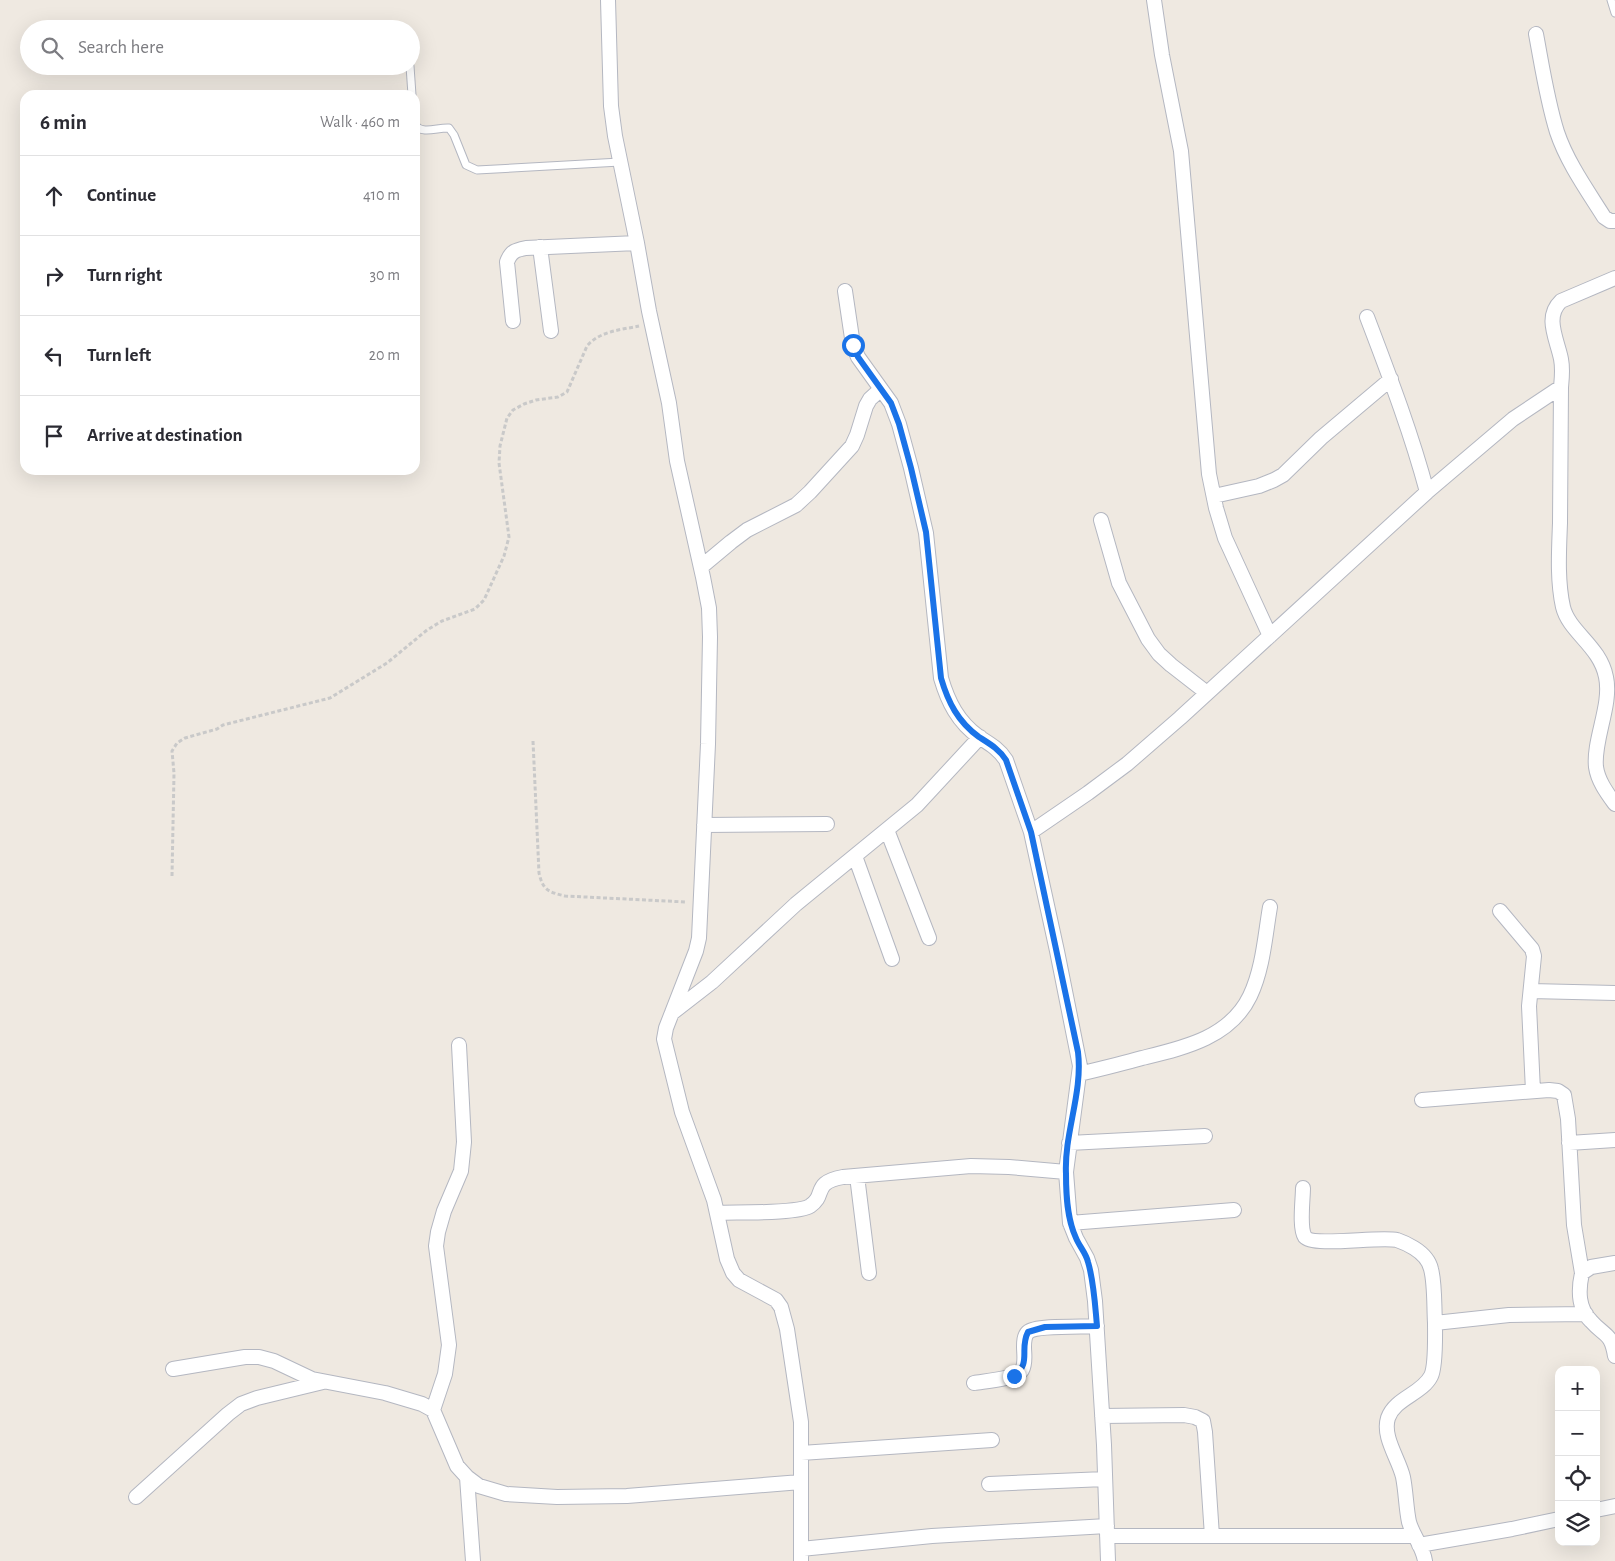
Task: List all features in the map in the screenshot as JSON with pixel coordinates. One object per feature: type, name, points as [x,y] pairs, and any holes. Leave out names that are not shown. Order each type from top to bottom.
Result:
[{"type":"street","points":[[608,0],[611,106],[620,162],[669,403],[677,461],[709,608],[708,744],[699,938],[696,951],[666,1028],[664,1039],[682,1112],[714,1200],[727,1259],[733,1273],[739,1280],[776,1300],[781,1307],[787,1329],[801,1422],[801,1555],[932,1536],[1107,1531],[1212,1536],[1417,1540],[1512,1529],[1555,1521]]},
{"type":"street","points":[[1154,0],[1181,151],[1209,474],[1225,538],[1270,636]]},
{"type":"street","points":[[1536,34],[1550,108],[1563,146],[1604,217],[1615,221]]},
{"type":"street","points":[[513,321],[507,262],[509,255],[514,250],[637,242]]},
{"type":"street","points":[[540,247],[551,331]]},
{"type":"street","points":[[1615,278],[1561,301],[1554,307],[1552,322],[1562,361],[1559,562],[1563,607],[1568,620],[1594,650],[1607,678],[1606,706],[1596,767],[1601,783],[1615,804]]},
{"type":"street","points":[[845,290],[853,345],[858,357],[891,403],[911,468],[926,532],[941,678],[945,692],[960,720],[1001,752],[1006,760],[1031,832],[1078,1052],[1079,1074],[1066,1172],[1070,1223],[1091,1270],[1095,1301],[1108,1561]]},
{"type":"street","points":[[1367,317],[1416,450],[1427,492]]},
{"type":"street","points":[[1214,496],[1259,486],[1283,475],[1314,444],[1391,379]]},
{"type":"street","points":[[1031,832],[1127,764],[1427,492],[1513,419],[1562,387]]},
{"type":"street","points":[[701,568],[746,530],[796,505],[810,492],[852,446],[866,406],[870,399],[881,389]]},
{"type":"street","points":[[1101,520],[1119,583],[1148,639],[1171,665],[1207,693]]},
{"type":"street","points":[[672,1014],[712,982],[796,904],[917,805],[980,737]]},
{"type":"street","points":[[704,825],[827,824]]},
{"type":"street","points":[[887,830],[929,938]]},
{"type":"street","points":[[855,856],[892,959]]},
{"type":"street","points":[[1079,1074],[1176,1050],[1202,1041],[1231,1021],[1250,997],[1256,982],[1270,907]]},
{"type":"street","points":[[1500,911],[1532,949],[1534,956],[1529,1028],[1533,1091]]},
{"type":"street","points":[[1531,991],[1615,993]]},
{"type":"street","points":[[433,1410],[445,1374],[449,1345],[436,1246],[444,1211],[461,1171],[464,1142],[459,1045]]},
{"type":"street","points":[[1422,1100],[1549,1090],[1558,1091],[1564,1095],[1574,1225],[1582,1273],[1580,1298],[1583,1310],[1591,1322],[1608,1335],[1615,1356]]},
{"type":"street","points":[[1069,1143],[1205,1136]]},
{"type":"street","points":[[1569,1143],[1615,1140]]},
{"type":"street","points":[[717,1213],[796,1211],[810,1206],[816,1200],[823,1185],[830,1180],[857,1176],[971,1166],[1066,1172]]},
{"type":"street","points":[[857,1176],[869,1273]]},
{"type":"street","points":[[1303,1188],[1302,1227],[1305,1237],[1310,1241],[1396,1240],[1418,1251],[1431,1268],[1435,1323],[1432,1374],[1427,1382],[1398,1405],[1388,1418],[1389,1440],[1403,1476],[1409,1522],[1423,1552],[1425,1561]]},
{"type":"street","points":[[1070,1223],[1234,1210]]},
{"type":"street","points":[[1582,1273],[1591,1267],[1615,1263]]},
{"type":"street","points":[[1435,1323],[1509,1315],[1586,1314]]},
{"type":"street","points":[[974,1383],[1014,1376],[1022,1370],[1024,1339],[1028,1332],[1034,1329],[1097,1326]]},
{"type":"street","points":[[174,1369],[245,1357],[259,1357],[274,1361],[312,1379],[385,1393],[422,1404],[433,1410],[457,1466],[467,1477],[479,1486],[506,1494],[556,1497],[627,1496],[801,1482]]},
{"type":"street","points":[[136,1497],[228,1414],[242,1404],[258,1398],[326,1382]]},
{"type":"street","points":[[1102,1416],[1184,1415],[1195,1416],[1202,1421],[1205,1432],[1212,1536]]},
{"type":"street","points":[[801,1453],[992,1440]]},
{"type":"street","points":[[467,1477],[473,1561]]},
{"type":"street","points":[[990,1484],[1105,1479]]},
{"type":"street","points":[[1600,1509],[1615,1506]]},
{"type":"lane","points":[[1611,0],[1615,13]]},
{"type":"lane","points":[[411,75],[412,90]]},
{"type":"lane","points":[[420,130],[449,128],[454,134],[466,165],[477,170],[620,162]]},
{"type":"path","points":[[172,876],[174,773],[172,751],[177,743],[185,738],[223,726],[330,698],[387,663],[427,630],[442,621],[475,609],[484,600],[504,556],[509,537],[499,463],[500,446],[507,418],[513,410],[524,404],[558,397],[567,392],[587,346],[592,340],[602,334],[652,324]]},
{"type":"path","points":[[533,741],[539,873],[545,888],[552,893],[565,896],[701,902]]},
{"type":"route","points":[[853,345],[858,357],[891,403],[911,468],[926,532],[941,678],[947,698],[960,720],[968,729],[1001,752],[1006,760],[1031,832],[1078,1052],[1080,1066],[1071,1122],[1066,1172],[1070,1223],[1091,1270],[1097,1326],[1045,1327],[1028,1332],[1024,1339],[1022,1370],[1014,1376]]}]
